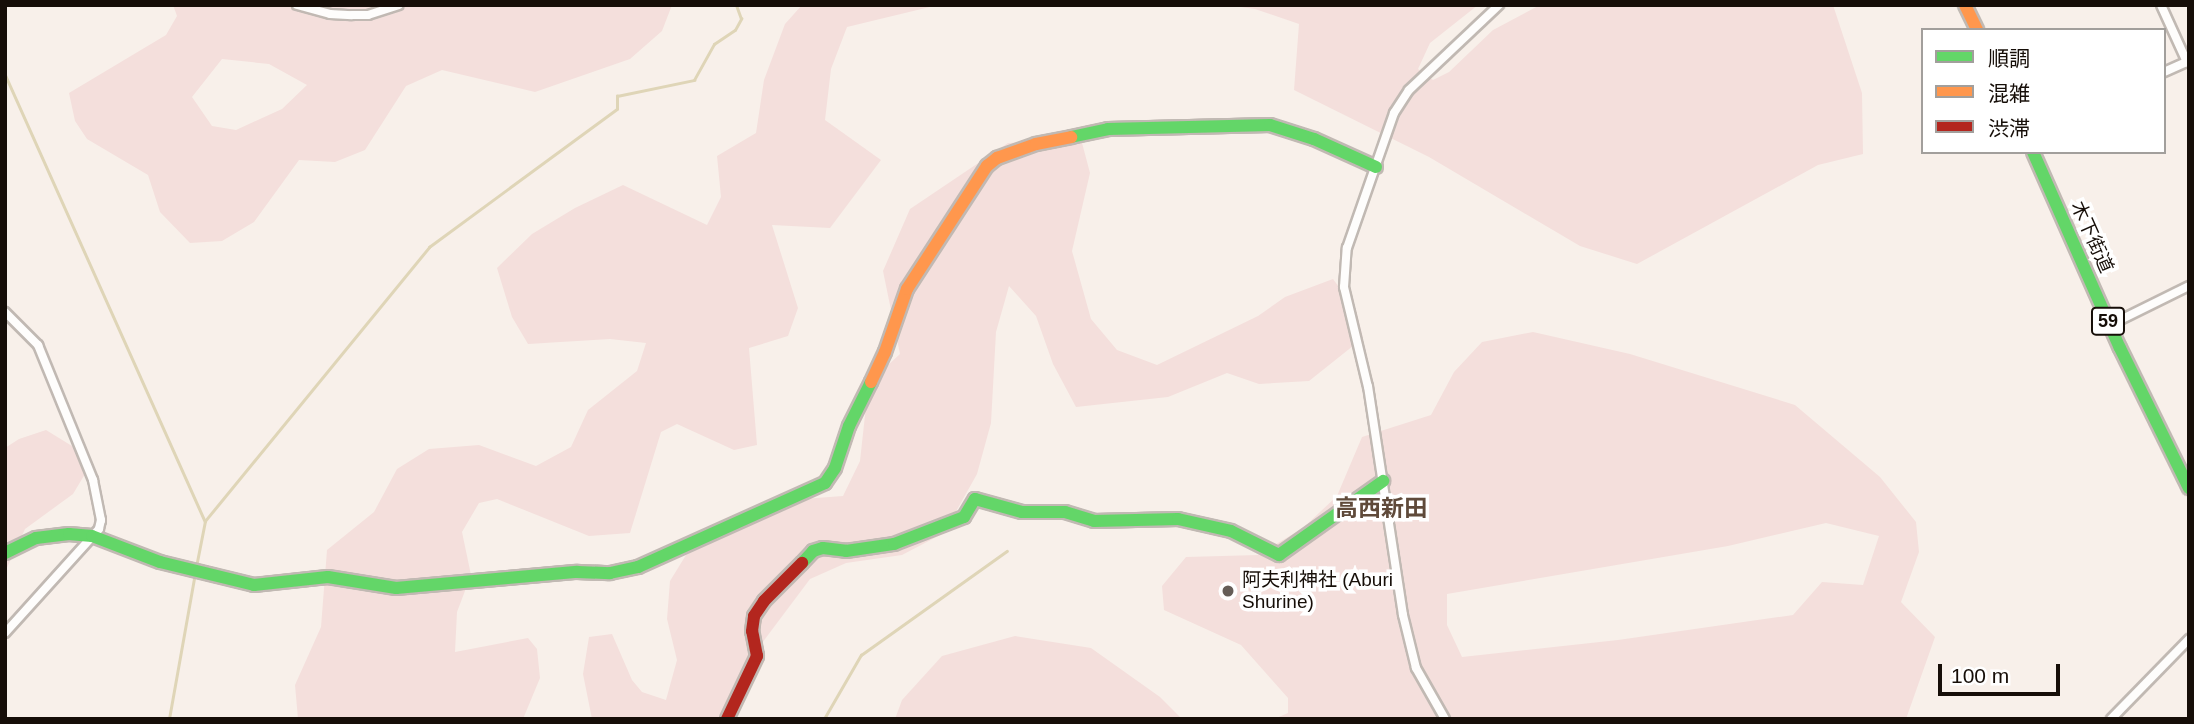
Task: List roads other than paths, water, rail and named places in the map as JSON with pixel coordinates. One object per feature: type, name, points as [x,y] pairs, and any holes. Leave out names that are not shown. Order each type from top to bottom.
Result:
[{"type":"street","points":[[298,5],[320,12],[352,15],[368,15],[398,5]]},
{"type":"street","points":[[1445,719],[1416,668],[1403,615],[1368,387],[1344,287],[1347,248],[1394,113],[1409,90],[1499,5]]},
{"type":"street","points":[[1965,5],[1976,28]]},
{"type":"street","points":[[2161,5],[2188,61],[2166,71]]},
{"type":"street","points":[[5,553],[36,538],[69,534],[92,536],[160,562],[254,585],[328,577],[397,588],[578,572],[610,573],[638,567],[825,483],[835,468],[849,426],[885,352],[908,289],[974,184],[987,166],[997,158],[1036,144],[1108,129],[1233,124],[1270,125],[1314,139],[1376,167]]},
{"type":"street","name":"木下街道","points":[[2034,154],[2110,325],[2189,488]]},
{"type":"street","points":[[2110,325],[2189,285]]},
{"type":"street","points":[[5,313],[38,345],[93,480],[101,520],[99,529],[5,633]]},
{"type":"street","points":[[727,719],[757,656],[752,631],[754,616],[764,601],[813,551],[823,548],[846,551],[894,544],[964,517],[975,499],[1022,512],[1065,512],[1094,521],[1118,518],[1151,521],[1178,519],[1231,531],[1279,555],[1383,481]]},
{"type":"street","points":[[2111,719],[2189,639]]},
{"type":"waterway","points":[[196,567],[205,521],[429,247],[617,109],[617,96],[694,80],[714,44],[735,30],[741,19],[736,5]]},
{"type":"waterway","points":[[5,74],[205,521]]},
{"type":"waterway","points":[[824,719],[861,655],[1007,551]]},
{"type":"waterway","points":[[169,719],[195,573]]},
{"type":"place","name":"阿夫利神社 (Aburi Shurine)","points":[[1228,591]]},
{"type":"district","name":"高西新田","points":[[1381,508]]}]
